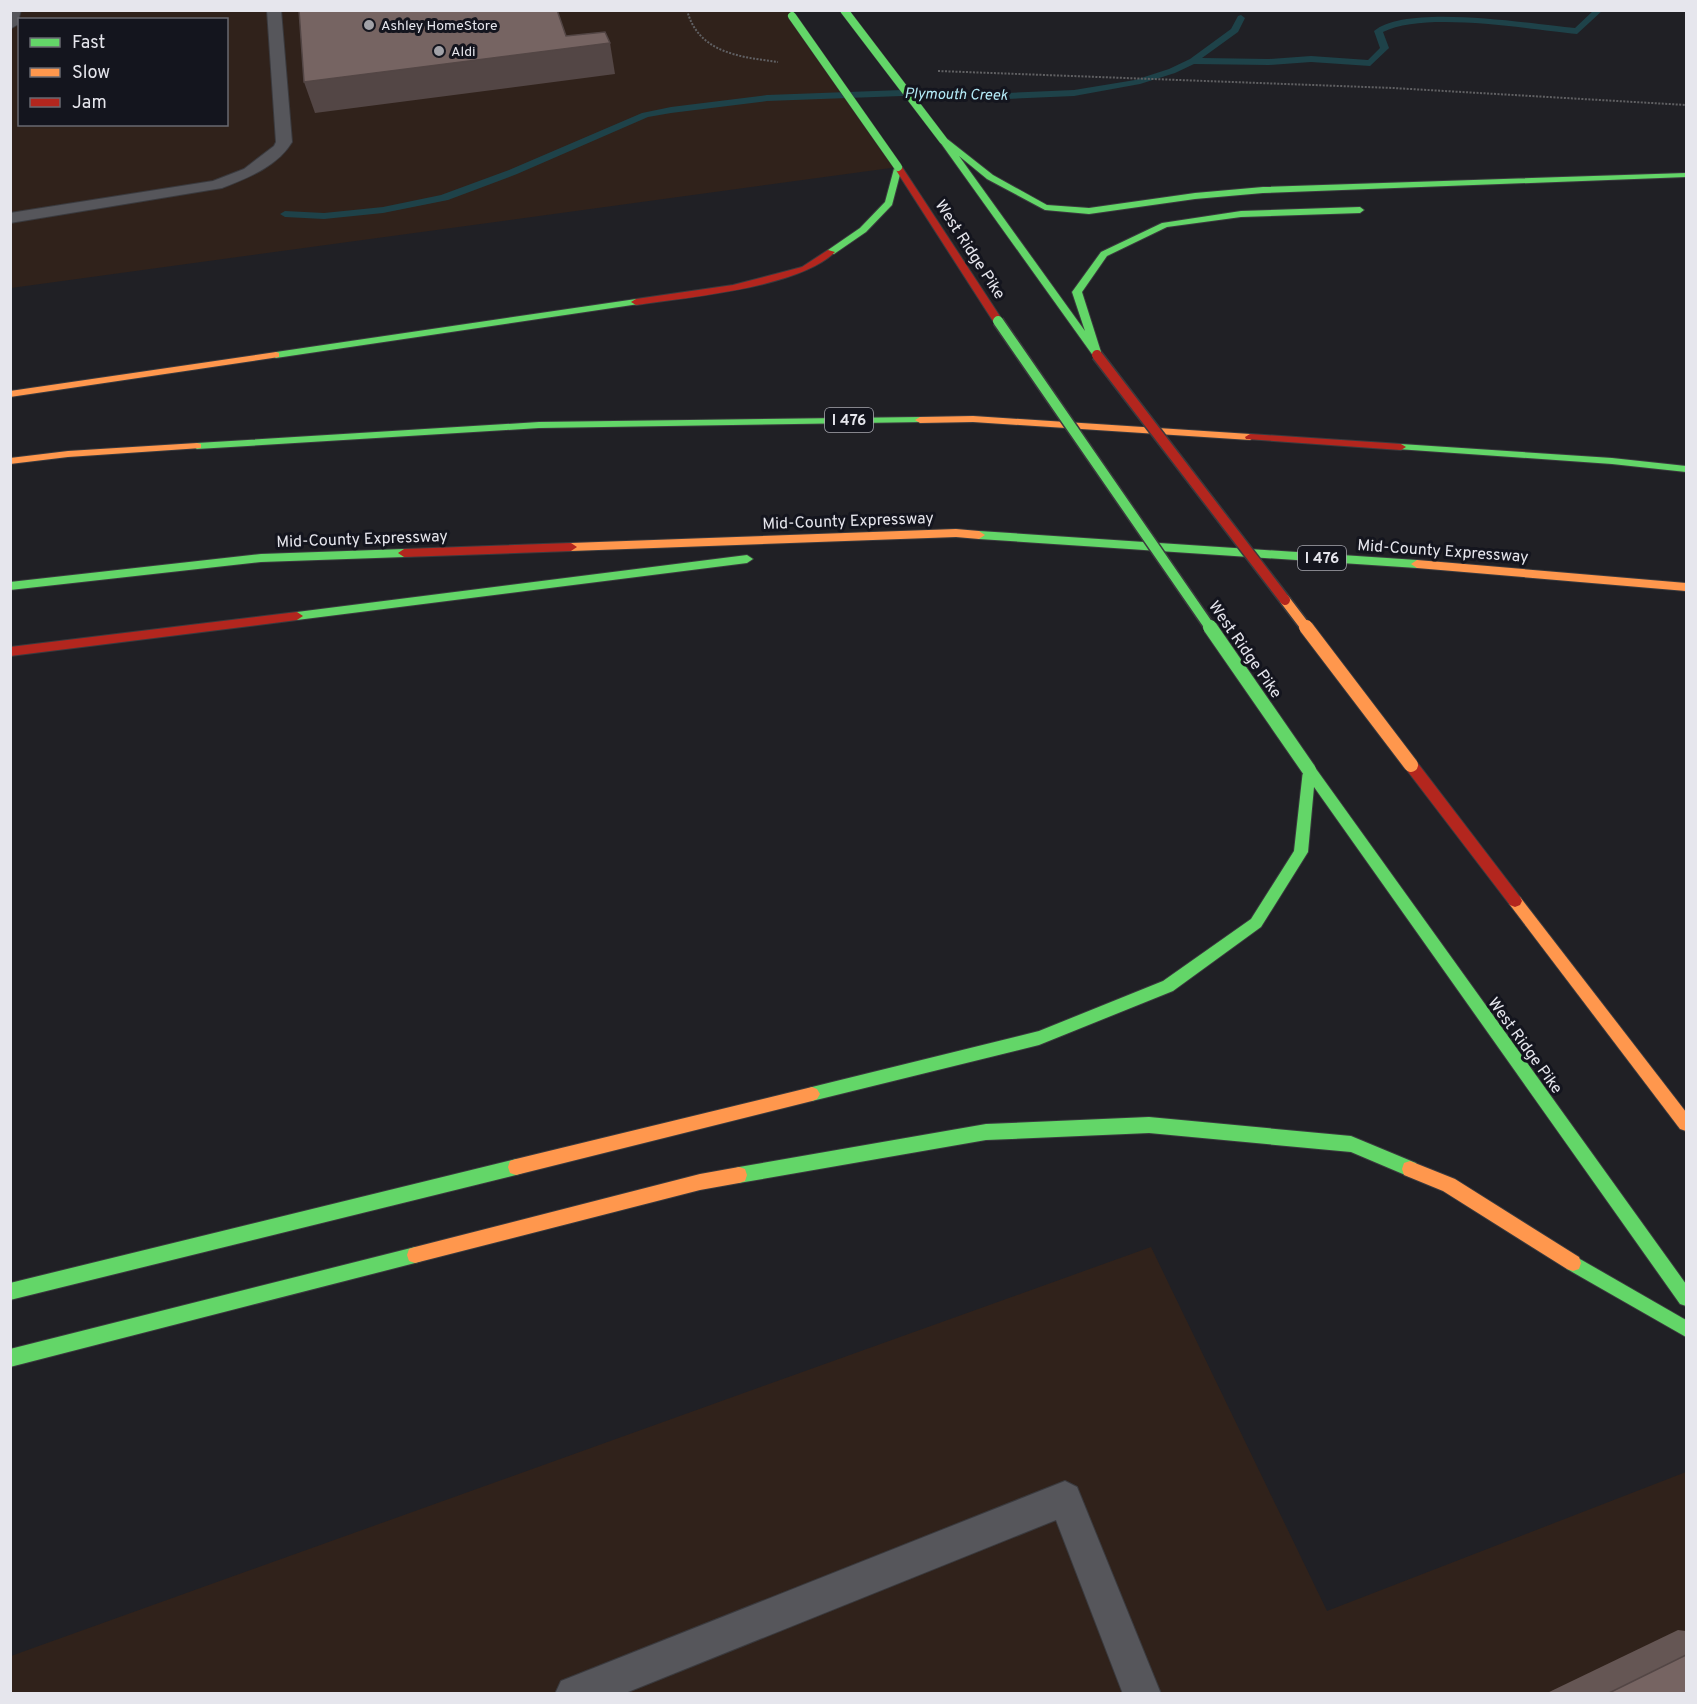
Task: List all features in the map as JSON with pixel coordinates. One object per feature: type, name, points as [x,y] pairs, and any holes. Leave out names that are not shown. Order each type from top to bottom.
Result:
[{"type":"main road","points":[[844,10],[942,140],[964,161],[1097,355],[1686,1124]]},
{"type":"main road","name":"West Ridge Pike","points":[[791,13],[898,167],[998,321],[1309,770],[1686,1298]]},
{"type":"main road","points":[[964,161],[1045,207],[1089,211],[1195,196],[1263,190],[1686,175]]},
{"type":"main road","points":[[10,393],[733,288],[805,269],[863,230],[889,203],[898,167]]},
{"type":"main road","points":[[1097,355],[1077,291],[1104,254],[1166,225],[1241,214],[1370,210]]},
{"type":"main road","name":"I 476","points":[[10,461],[68,454],[539,425],[973,419],[1612,461],[1686,469]]},
{"type":"main road","points":[[1364,445],[1627,449]]},
{"type":"main road","points":[[802,552],[956,533]]},
{"type":"main road","name":"Mid-County Expressway","points":[[10,586],[261,558],[956,533],[1471,567],[1686,587]]},
{"type":"main road","points":[[10,652],[766,557]]},
{"type":"main road","points":[[10,1292],[1039,1038],[1168,986],[1256,923],[1301,852],[1309,770]]},
{"type":"main road","points":[[10,1358],[700,1182],[986,1132],[1149,1125],[1351,1144],[1449,1185],[1569,1261],[1686,1329]]},
{"type":"lane","points":[[10,25],[15,10]]},
{"type":"lane","points":[[10,218],[216,185],[249,172],[272,156],[284,142],[274,10]]},
{"type":"lane","points":[[574,1694],[1065,1499],[1142,1694]]},
{"type":"path","points":[[687,10],[688,20],[694,32],[703,40],[731,54]]},
{"type":"path","points":[[1108,77],[1545,95],[1686,105]]},
{"type":"shaded area","points":[[10,11],[790,11],[898,167],[11,288]]},
{"type":"shaded area","points":[[1151,1247],[1327,1611],[1686,1472],[1686,1693],[11,1694],[11,1656]]},
{"type":"building","points":[[299,10],[557,10],[566,36],[605,32],[610,43],[304,82]]},
{"type":"building","points":[[1686,1655],[1686,1694],[1607,1694]]},
{"type":"waterway","name":"Plymouth Creek","points":[[1193,61],[1269,62],[1311,59],[1370,63],[1385,48],[1378,31],[1394,23],[1455,19],[1577,31],[1599,10]]},
{"type":"waterway","points":[[1193,61],[1235,30],[1241,18]]},
{"type":"waterway","name":"Plymouth Creek","points":[[285,214],[324,216],[383,210],[444,198],[513,172],[645,115],[671,110],[767,98],[929,92],[1007,96],[1074,93],[1137,82],[1172,71],[1193,61]]},
{"type":"traffic: fast","points":[[844,10],[943,140]]},
{"type":"traffic: fast","points":[[792,16],[898,167]]},
{"type":"traffic: fast","points":[[943,140],[1097,355]]},
{"type":"traffic: fast","points":[[943,140],[990,177],[1045,207],[1089,211],[1195,196],[1263,190],[1686,175]]},
{"type":"traffic: fast","points":[[831,252],[863,230],[889,203],[898,167]]},
{"type":"traffic: fast","points":[[1097,355],[1077,292],[1104,254],[1165,225],[1241,214],[1360,210]]},
{"type":"traffic: fast","points":[[276,355],[636,302]]},
{"type":"traffic: fast","points":[[998,321],[1309,770]]},
{"type":"traffic: fast","points":[[197,446],[539,425],[920,420]]},
{"type":"traffic: fast","points":[[1401,447],[1612,461],[1686,469]]},
{"type":"traffic: fast","points":[[979,535],[1417,564]]},
{"type":"traffic: fast","points":[[10,586],[261,558],[404,553]]},
{"type":"traffic: fast","points":[[297,616],[747,559]]},
{"type":"traffic: fast","points":[[1309,770],[1686,1298]]},
{"type":"traffic: fast","points":[[812,1094],[1039,1038],[1168,986],[1256,923],[1301,852],[1309,770]]},
{"type":"traffic: fast","points":[[739,1175],[986,1132],[1149,1125],[1351,1144],[1410,1169]]},
{"type":"traffic: fast","points":[[10,1292],[516,1167]]},
{"type":"traffic: fast","points":[[10,1358],[415,1255]]},
{"type":"traffic: fast","points":[[1573,1263],[1686,1329]]},
{"type":"traffic: slow","points":[[10,394],[276,355]]},
{"type":"traffic: slow","points":[[920,420],[973,419],[1250,437]]},
{"type":"traffic: slow","points":[[10,461],[68,454],[197,446]]},
{"type":"traffic: slow","points":[[571,547],[956,533],[979,535]]},
{"type":"traffic: slow","points":[[1417,564],[1686,587]]},
{"type":"traffic: slow","points":[[1285,600],[1411,765]]},
{"type":"traffic: slow","points":[[1515,901],[1686,1124]]},
{"type":"traffic: slow","points":[[516,1167],[812,1094]]},
{"type":"traffic: slow","points":[[1410,1169],[1449,1185],[1573,1263]]},
{"type":"traffic: slow","points":[[415,1255],[700,1182],[739,1175]]},
{"type":"traffic: jam","points":[[898,167],[998,321]]},
{"type":"traffic: jam","points":[[636,302],[733,288],[805,269],[831,252]]},
{"type":"traffic: jam","points":[[1097,355],[1285,600]]},
{"type":"traffic: jam","points":[[1250,437],[1401,447]]},
{"type":"traffic: jam","points":[[404,553],[571,547]]},
{"type":"traffic: jam","points":[[10,652],[297,616]]},
{"type":"traffic: jam","points":[[1411,765],[1515,901]]},
{"type":"place","name":"Ashley HomeStore","points":[[369,25]]},
{"type":"place","name":"Aldi","points":[[439,51]]}]
